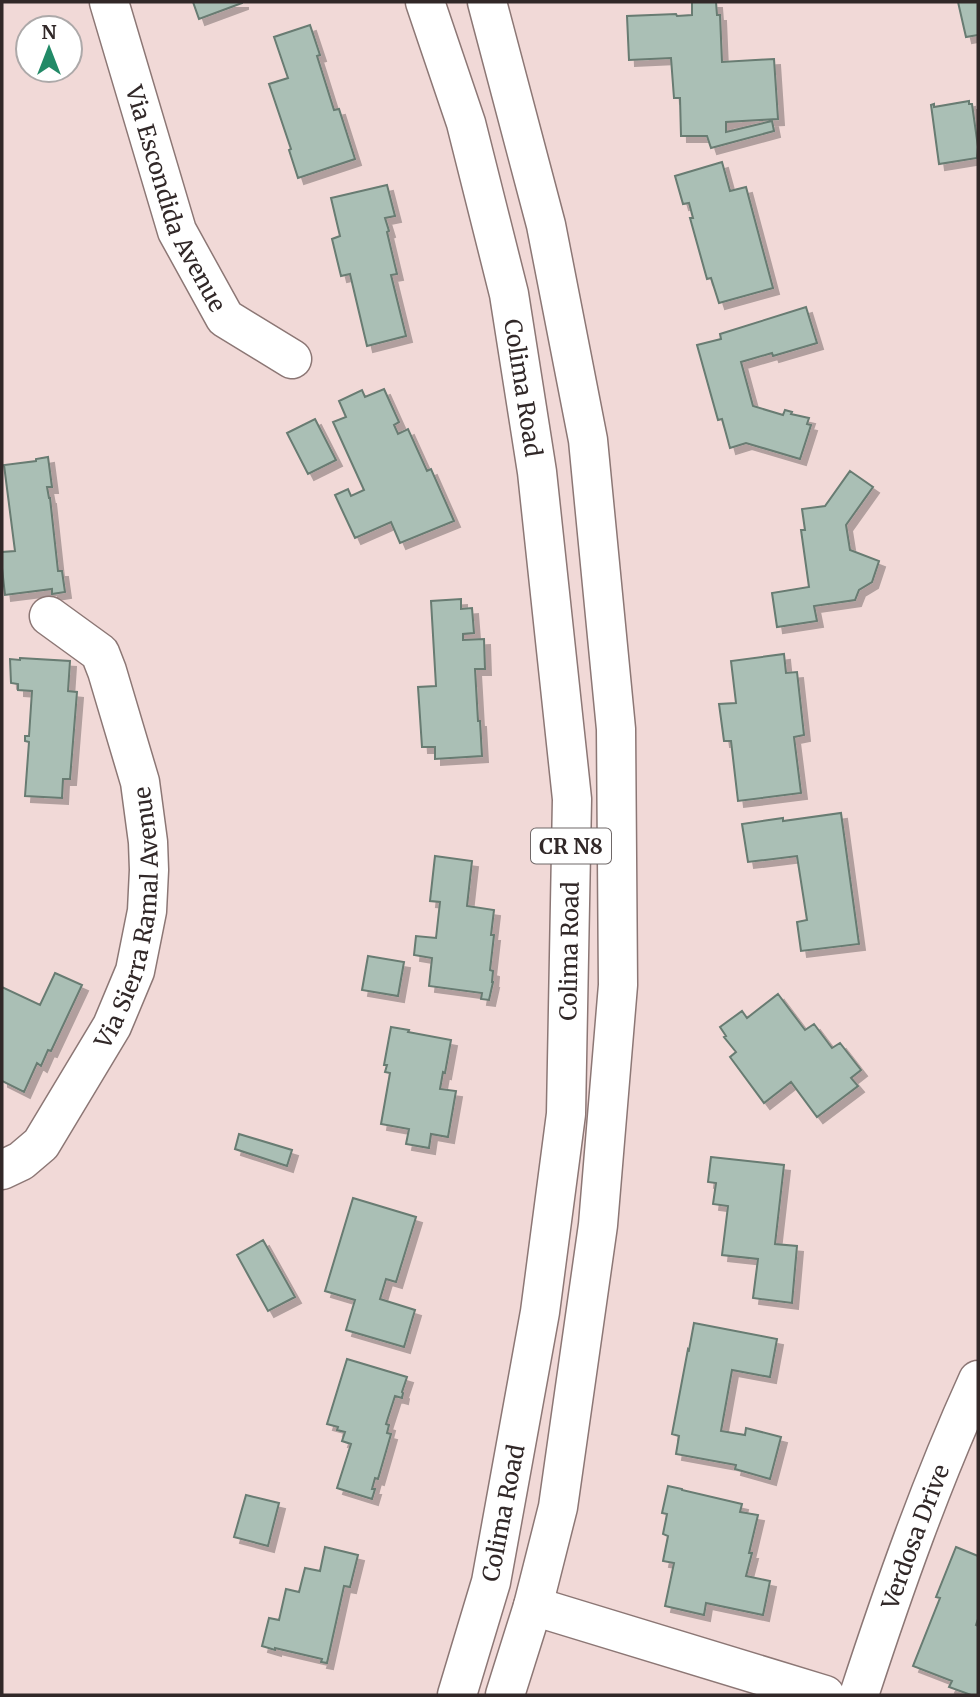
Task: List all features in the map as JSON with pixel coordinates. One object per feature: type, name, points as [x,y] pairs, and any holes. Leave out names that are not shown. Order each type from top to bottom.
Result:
[{"type":"main road","name":"Via Escondida Avenue","points":[[109,2],[177,231],[225,318],[292,359]]},
{"type":"main road","name":"Colima Road","points":[[425,2],[466,123],[509,294],[537,472],[572,799],[566,1114],[540,1312],[491,1583],[457,1695]]},
{"type":"main road","name":"Colima Road","points":[[487,2],[546,225],[587,440],[616,729],[618,985],[598,1225],[558,1507],[533,1606],[505,1695]]},
{"type":"main road","name":"Via Sierra Ramal Avenue","points":[[2,1170],[22,1161],[41,1144],[112,1026],[135,971],[147,911],[148,842],[140,782],[107,671],[100,653],[49,616]]},
{"type":"main road","name":"Verdosa Drive","points":[[859,1695],[924,1508],[978,1380]]},
{"type":"main road","points":[[533,1606],[825,1695]]},
{"type":"building","points":[[193,2],[242,2],[242,3],[199,19]]},
{"type":"building","points":[[692,2],[716,2],[717,15],[720,15],[722,62],[774,59],[778,119],[726,122],[726,132],[772,121],[774,131],[711,148],[707,136],[681,136],[680,98],[674,98],[671,58],[629,60],[627,16],[692,15]]},
{"type":"building","points":[[958,2],[978,2],[978,35],[966,37]]},
{"type":"building","points":[[310,25],[334,110],[339,109],[355,159],[298,178],[269,84],[288,78],[274,37]]},
{"type":"building","points":[[969,101],[969,104],[972,104],[977,158],[939,164],[931,105],[934,104],[934,107]]},
{"type":"building","points":[[722,162],[730,191],[746,187],[773,288],[719,303],[711,278],[707,279],[690,218],[693,218],[689,203],[683,204],[675,176]]},
{"type":"building","points":[[387,185],[395,216],[385,218],[397,274],[391,275],[406,336],[367,346],[350,274],[341,276],[332,239],[340,236],[331,198]]},
{"type":"building","points":[[806,307],[817,343],[741,362],[753,406],[783,415],[785,410],[809,418],[807,424],[811,425],[800,459],[746,443],[730,448],[722,419],[718,420],[697,345],[721,339],[720,334]]},
{"type":"building","points":[[384,389],[399,422],[394,425],[398,434],[408,429],[427,471],[431,469],[454,521],[400,543],[391,522],[355,538],[335,495],[348,489],[351,496],[364,490],[333,422],[346,417],[339,401],[362,390],[365,397]]},
{"type":"building","points":[[315,419],[336,460],[308,474],[287,433]]},
{"type":"building","points":[[48,457],[52,487],[47,487],[58,571],[62,571],[65,592],[52,594],[52,589],[5,595],[2,552],[15,551],[4,465]]},
{"type":"building","points":[[850,471],[873,487],[846,525],[850,550],[879,561],[872,582],[859,590],[855,600],[814,606],[817,621],[777,627],[772,593],[809,587],[801,530],[805,530],[802,509],[825,506]]},
{"type":"building","points":[[461,599],[461,609],[472,608],[474,633],[463,634],[463,640],[484,639],[485,669],[475,669],[482,756],[435,759],[435,747],[422,747],[418,687],[436,686],[431,601]]},
{"type":"building","points":[[784,654],[786,673],[797,672],[804,735],[794,737],[801,793],[738,801],[731,741],[724,741],[719,704],[736,703],[731,661]]},
{"type":"building","points":[[10,659],[70,661],[68,691],[77,692],[70,779],[63,779],[62,798],[25,796],[29,742],[25,741],[25,736],[29,736],[32,691],[18,690],[18,684],[11,683]]},
{"type":"building","points":[[841,813],[859,944],[801,951],[797,922],[807,920],[797,856],[748,862],[742,824]]},
{"type":"building","points":[[435,856],[472,861],[467,906],[494,910],[490,970],[493,971],[493,982],[489,1000],[481,999],[482,993],[429,986],[432,958],[414,955],[416,936],[436,938],[440,902],[430,901]]},
{"type":"building","points":[[368,956],[404,962],[398,996],[362,990]]},
{"type":"building","points":[[55,973],[82,985],[51,1051],[48,1050],[41,1066],[37,1063],[24,1092],[2,1081],[2,987],[40,1005]]},
{"type":"building","points":[[778,994],[805,1030],[814,1024],[832,1048],[840,1043],[861,1070],[851,1078],[858,1086],[817,1117],[791,1082],[764,1103],[730,1057],[736,1052],[720,1027],[742,1011],[747,1018]]},
{"type":"building","points":[[391,1027],[451,1040],[440,1089],[456,1091],[448,1137],[431,1134],[429,1148],[406,1144],[409,1129],[381,1124],[390,1073],[385,1072],[387,1065],[384,1065]]},
{"type":"building","points":[[239,1134],[292,1150],[287,1166],[235,1149]]},
{"type":"building","points":[[711,1157],[784,1165],[775,1244],[797,1246],[792,1303],[753,1298],[758,1259],[722,1255],[728,1206],[713,1204],[716,1183],[708,1182]]},
{"type":"building","points":[[353,1198],[416,1217],[396,1282],[386,1279],[380,1299],[415,1310],[404,1347],[346,1330],[355,1300],[325,1291]]},
{"type":"building","points":[[263,1240],[295,1297],[268,1311],[237,1255]]},
{"type":"building","points":[[694,1323],[777,1339],[770,1377],[732,1370],[721,1431],[745,1435],[746,1428],[781,1437],[770,1479],[735,1469],[736,1465],[676,1454],[679,1436],[672,1434]]},
{"type":"building","points":[[347,1359],[407,1377],[402,1398],[395,1396],[386,1424],[389,1425],[387,1433],[391,1434],[378,1479],[375,1478],[372,1499],[337,1488],[351,1444],[342,1441],[345,1432],[327,1424]]},
{"type":"building","points":[[668,1486],[742,1504],[740,1512],[758,1515],[746,1576],[770,1581],[763,1615],[706,1603],[704,1615],[665,1606],[674,1563],[663,1561],[668,1536],[663,1534],[667,1514],[662,1513]]},
{"type":"building","points":[[246,1495],[279,1503],[268,1546],[234,1537]]},
{"type":"building","points":[[325,1547],[358,1555],[350,1587],[344,1586],[327,1663],[321,1662],[322,1659],[262,1646],[269,1618],[279,1620],[286,1589],[299,1592],[305,1568],[320,1571]]},
{"type":"building","points":[[956,1547],[978,1556],[978,1695],[949,1687],[952,1681],[913,1666],[940,1598],[936,1597]]}]
